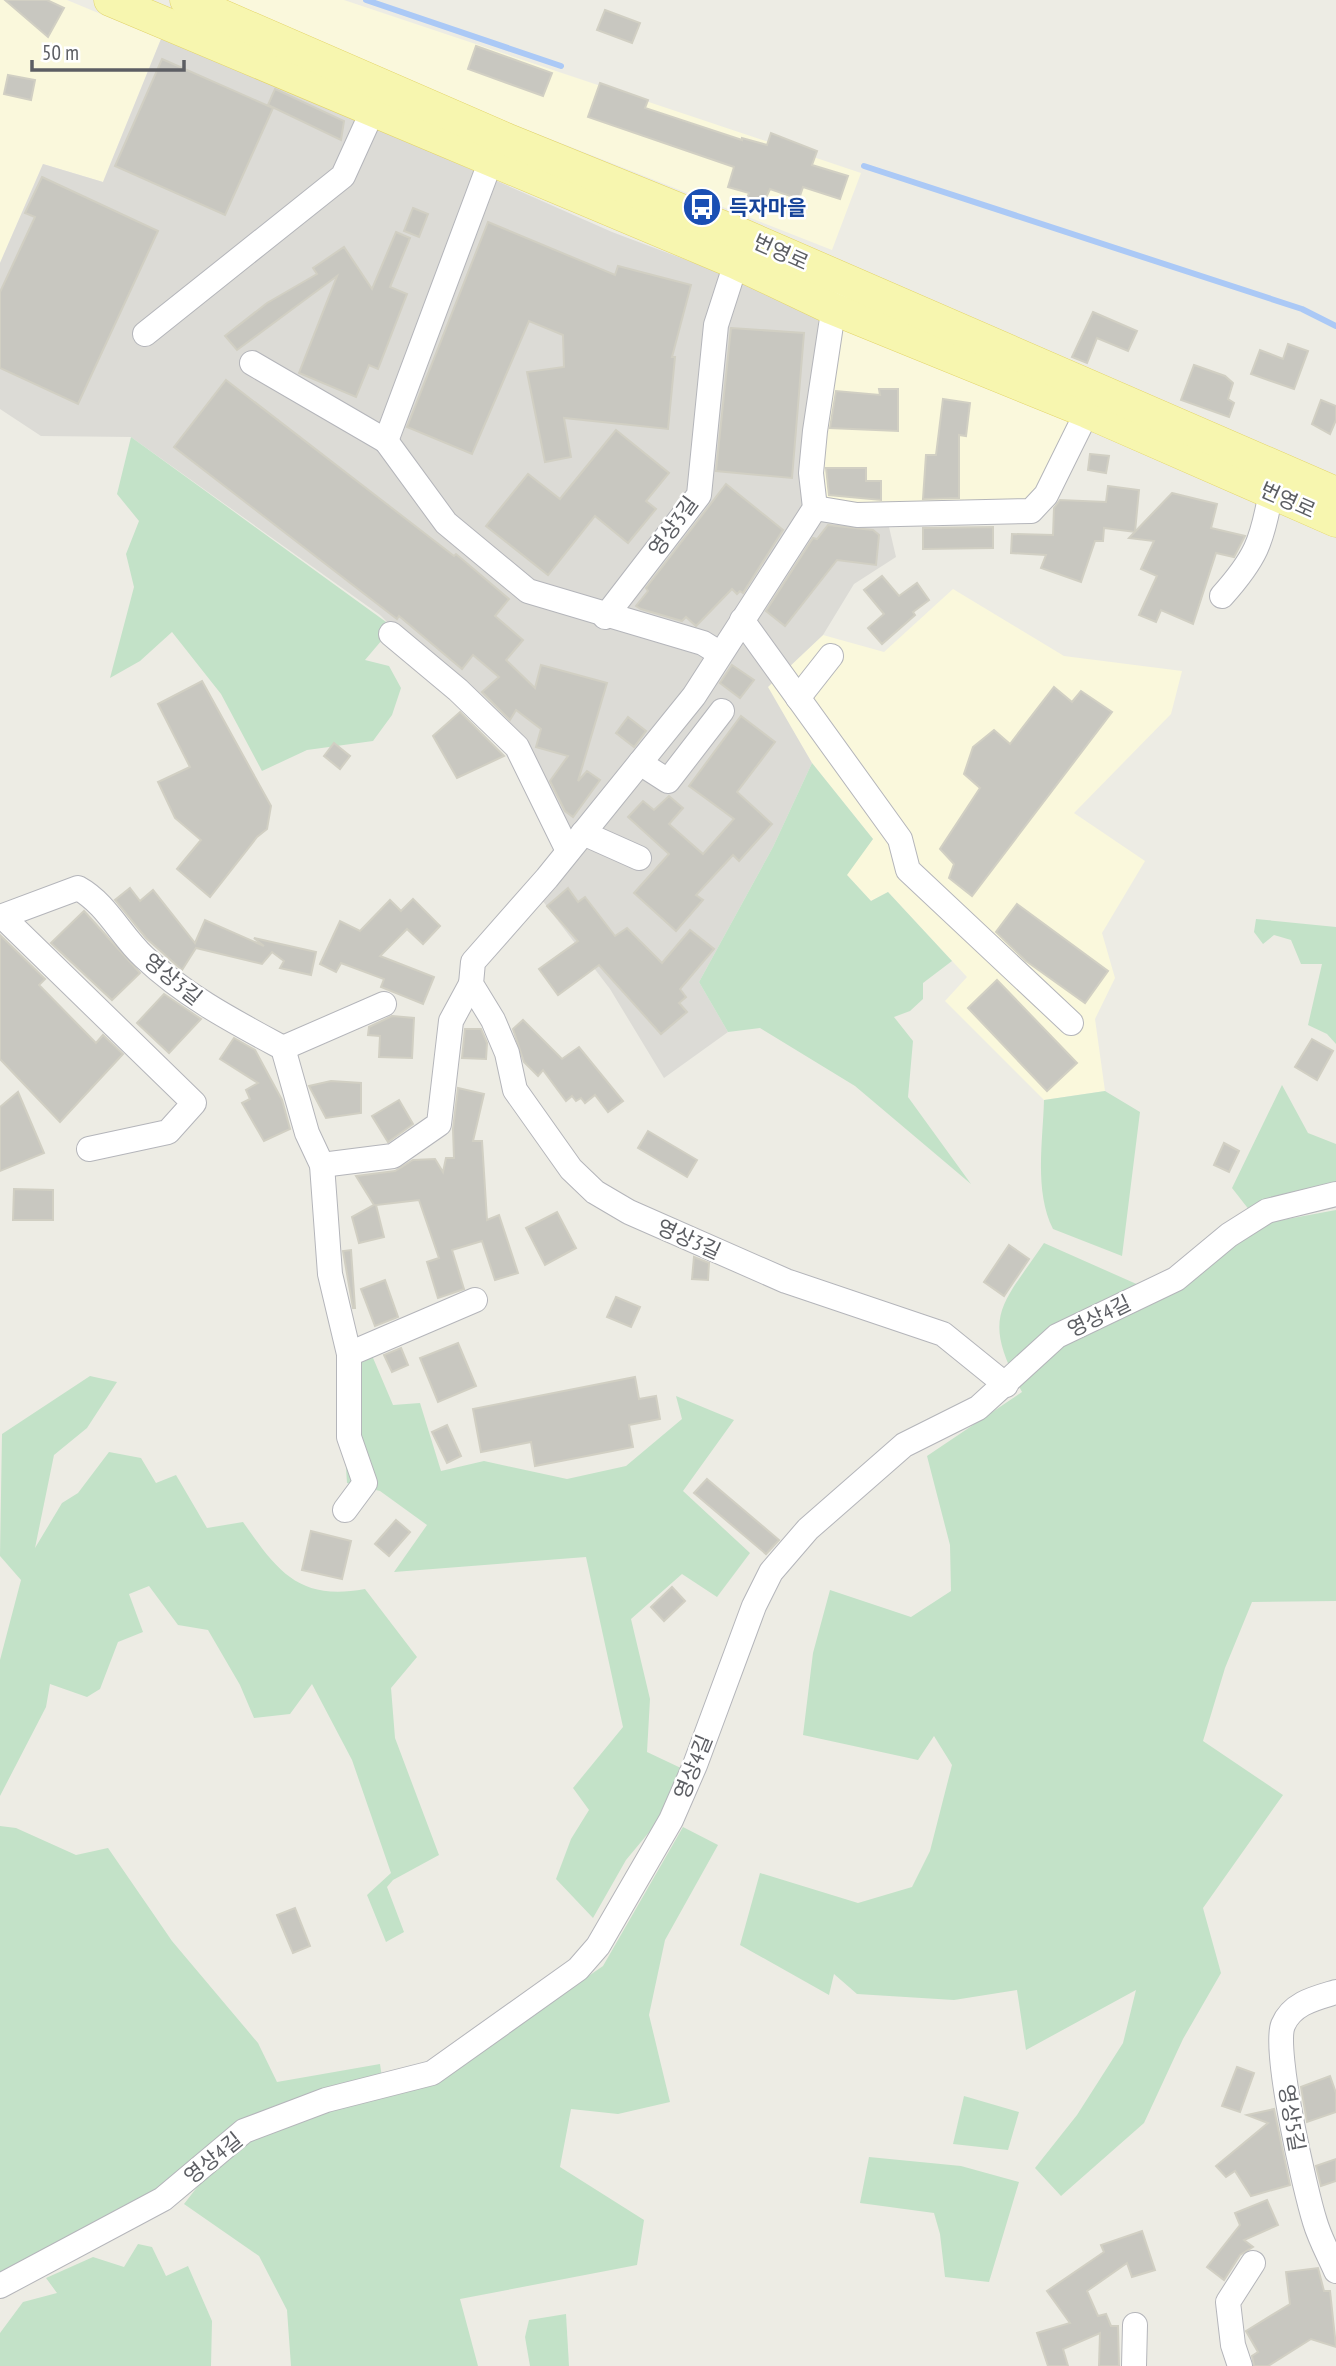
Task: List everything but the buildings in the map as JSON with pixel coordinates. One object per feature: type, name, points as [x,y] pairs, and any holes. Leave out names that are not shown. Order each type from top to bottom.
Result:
[{"type":"main road","name":"번영로","points":[[110,0],[736,262],[831,308],[1087,412],[1336,521]]},
{"type":"main road","name":"번영로","points":[[186,0],[506,139],[738,233],[1336,493]]},
{"type":"street","points":[[145,334],[343,176],[373,110]]},
{"type":"street","points":[[386,441],[491,160]]},
{"type":"street","name":"영상3길","points":[[605,617],[699,495],[716,325],[736,262]]},
{"type":"street","points":[[322,1165],[393,1156],[439,1124],[451,1021],[471,984],[473,962],[694,696],[719,653],[815,508],[811,473],[831,308],[841,278]]},
{"type":"street","points":[[251,363],[386,441],[446,523],[528,591],[605,617],[703,643],[719,653]]},
{"type":"street","points":[[815,508],[857,515],[1031,511],[1046,495],[1087,412]]},
{"type":"street","points":[[1222,596],[1242,574],[1263,538],[1270,492]]},
{"type":"street","points":[[741,620],[900,839],[908,870],[1071,1023]]},
{"type":"street","points":[[391,634],[458,690],[517,747],[575,842],[639,858]]},
{"type":"street","points":[[798,698],[831,656]]},
{"type":"street","points":[[640,763],[668,781],[722,711]]},
{"type":"street","name":"영상3길","points":[[89,1149],[168,1132],[194,1103],[2,917],[78,888],[94,897],[142,956],[196,1000],[283,1048]]},
{"type":"street","name":"영상3길","points":[[471,984],[493,1020],[507,1053],[515,1090],[571,1169],[595,1192],[629,1212],[786,1281],[943,1334],[1006,1385]]},
{"type":"street","points":[[345,1510],[365,1483],[349,1437],[349,1354],[330,1275],[322,1165],[307,1133],[283,1048],[384,1004]]},
{"type":"street","name":"영상4길","points":[[0,2286],[163,2199],[244,2132],[326,2100],[432,2073],[578,1969],[598,1946],[671,1820],[695,1765],[754,1605],[771,1573],[807,1529],[904,1445],[978,1408],[1057,1336],[1176,1279],[1229,1235],[1267,1211],[1336,1194]]},
{"type":"street","points":[[349,1354],[475,1300]]},
{"type":"street","name":"영상5길","points":[[1336,1992],[1292,2010],[1282,2027],[1285,2079],[1296,2143],[1327,2223],[1336,2271]]},
{"type":"street","points":[[1240,2366],[1233,2345],[1228,2302],[1253,2263]]},
{"type":"street","points":[[1134,2366],[1135,2325]]},
{"type":"shaded area","points":[[0,0],[67,0],[161,39],[103,182],[43,164],[0,263]]},
{"type":"shaded area","points":[[211,0],[344,0],[861,173],[832,250],[444,97]]},
{"type":"shaded area","points":[[161,39],[278,84],[612,232],[819,310],[805,504],[889,527],[896,557],[854,584],[823,635],[768,687],[812,763],[773,847],[699,982],[728,1032],[664,1078],[610,989],[542,900],[570,869],[539,771],[380,615],[131,437],[41,436],[0,409],[0,263],[43,164],[103,182]]},
{"type":"shaded area","points":[[819,310],[1089,425],[1029,520],[889,527],[805,505]]},
{"type":"shaded area","points":[[953,589],[1064,656],[1182,671],[1171,714],[1074,813],[1145,861],[1102,933],[1115,978],[1095,1019],[1105,1091],[1044,1100],[945,1001],[967,977],[888,892],[871,901],[846,874],[873,839],[812,763],[767,687],[823,635],[884,652]]},
{"type":"green space","points":[[131,437],[393,627],[365,660],[389,666],[401,688],[392,715],[373,741],[307,750],[262,771],[221,694],[172,632],[140,661],[110,678],[134,587],[126,554],[139,521],[117,494]]},
{"type":"green space","points":[[812,763],[873,839],[847,875],[871,901],[888,892],[952,961],[923,983],[923,999],[910,1011],[894,1017],[913,1041],[908,1097],[971,1184],[855,1086],[760,1028],[728,1032],[699,982],[773,847]]},
{"type":"green space","points":[[1256,919],[1336,927],[1336,1044],[1327,1034],[1308,1025],[1322,964],[1301,964],[1291,940],[1274,935],[1263,944],[1254,932]]},
{"type":"green space","points":[[1282,1085],[1308,1133],[1336,1144],[1336,1185],[1250,1211],[1232,1188]]},
{"type":"green space","points":[[1105,1091],[1140,1112],[1122,1256],[1053,1229],[1043,1199],[1041,1149],[1044,1100]]},
{"type":"green space","points":[[1336,1210],[1336,1601],[1252,1602],[1225,1668],[1203,1741],[1283,1795],[1203,1908],[1221,1973],[1183,2039],[1144,2123],[1061,2196],[1035,2168],[1077,2115],[1123,2043],[1136,1990],[1026,2050],[1017,1990],[954,2000],[857,1994],[834,1974],[829,1995],[740,1945],[760,1873],[858,1903],[912,1887],[930,1851],[952,1765],[934,1736],[918,1760],[803,1735],[813,1653],[830,1590],[911,1617],[951,1591],[950,1545],[927,1456],[1022,1392],[1002,1346],[999,1329],[1001,1313],[1016,1283],[1044,1243],[1141,1286],[1266,1223]]},
{"type":"green space","points":[[365,1339],[393,1405],[420,1403],[441,1471],[484,1461],[567,1479],[626,1466],[682,1419],[676,1396],[734,1420],[683,1491],[750,1553],[717,1597],[682,1574],[631,1619],[650,1699],[647,1752],[683,1769],[665,1813],[626,1860],[593,1918],[556,1879],[571,1839],[589,1810],[573,1788],[623,1727],[586,1557],[394,1572],[427,1525],[380,1491],[347,1483],[339,1358]]},
{"type":"green space","points":[[90,1376],[117,1382],[87,1428],[54,1455],[35,1548],[62,1503],[78,1493],[109,1452],[141,1458],[156,1483],[176,1475],[207,1528],[243,1522],[268,1555],[292,1579],[323,1591],[365,1589],[417,1657],[391,1688],[395,1738],[439,1855],[393,1880],[387,1887],[404,1932],[386,1942],[367,1895],[391,1873],[352,1760],[312,1684],[290,1714],[254,1718],[240,1685],[208,1630],[178,1625],[149,1586],[129,1594],[143,1632],[118,1642],[100,1689],[87,1697],[50,1684],[46,1707],[0,1796],[0,1660],[21,1580],[0,1556],[2,1434]]},
{"type":"green space","points":[[0,1826],[16,1828],[76,1855],[108,1848],[172,1941],[258,2043],[277,2082],[380,2064],[384,2091],[456,2068],[603,1966],[683,1827],[718,1845],[665,1940],[649,2015],[670,2102],[618,2114],[571,2109],[560,2167],[644,2220],[637,2265],[460,2299],[478,2366],[291,2366],[287,2310],[259,2256],[184,2204],[212,2168],[0,2273]]},
{"type":"green space","points":[[964,2096],[1019,2112],[1008,2150],[953,2144]]},
{"type":"green space","points":[[869,2157],[961,2166],[1019,2182],[989,2282],[945,2277],[940,2234],[934,2213],[860,2203]]},
{"type":"green space","points":[[138,2244],[152,2247],[166,2276],[188,2266],[212,2321],[211,2366],[0,2366],[0,2333],[23,2302],[57,2293],[46,2278],[93,2257],[124,2267]]},
{"type":"green space","points":[[566,2314],[569,2366],[530,2366],[525,2337],[529,2320]]},
{"type":"waterway","points":[[366,0],[561,66]]},
{"type":"waterway","points":[[864,166],[1302,309],[1336,326]]},
{"type":"place","name":"득자마을","points":[[702,207]]}]
